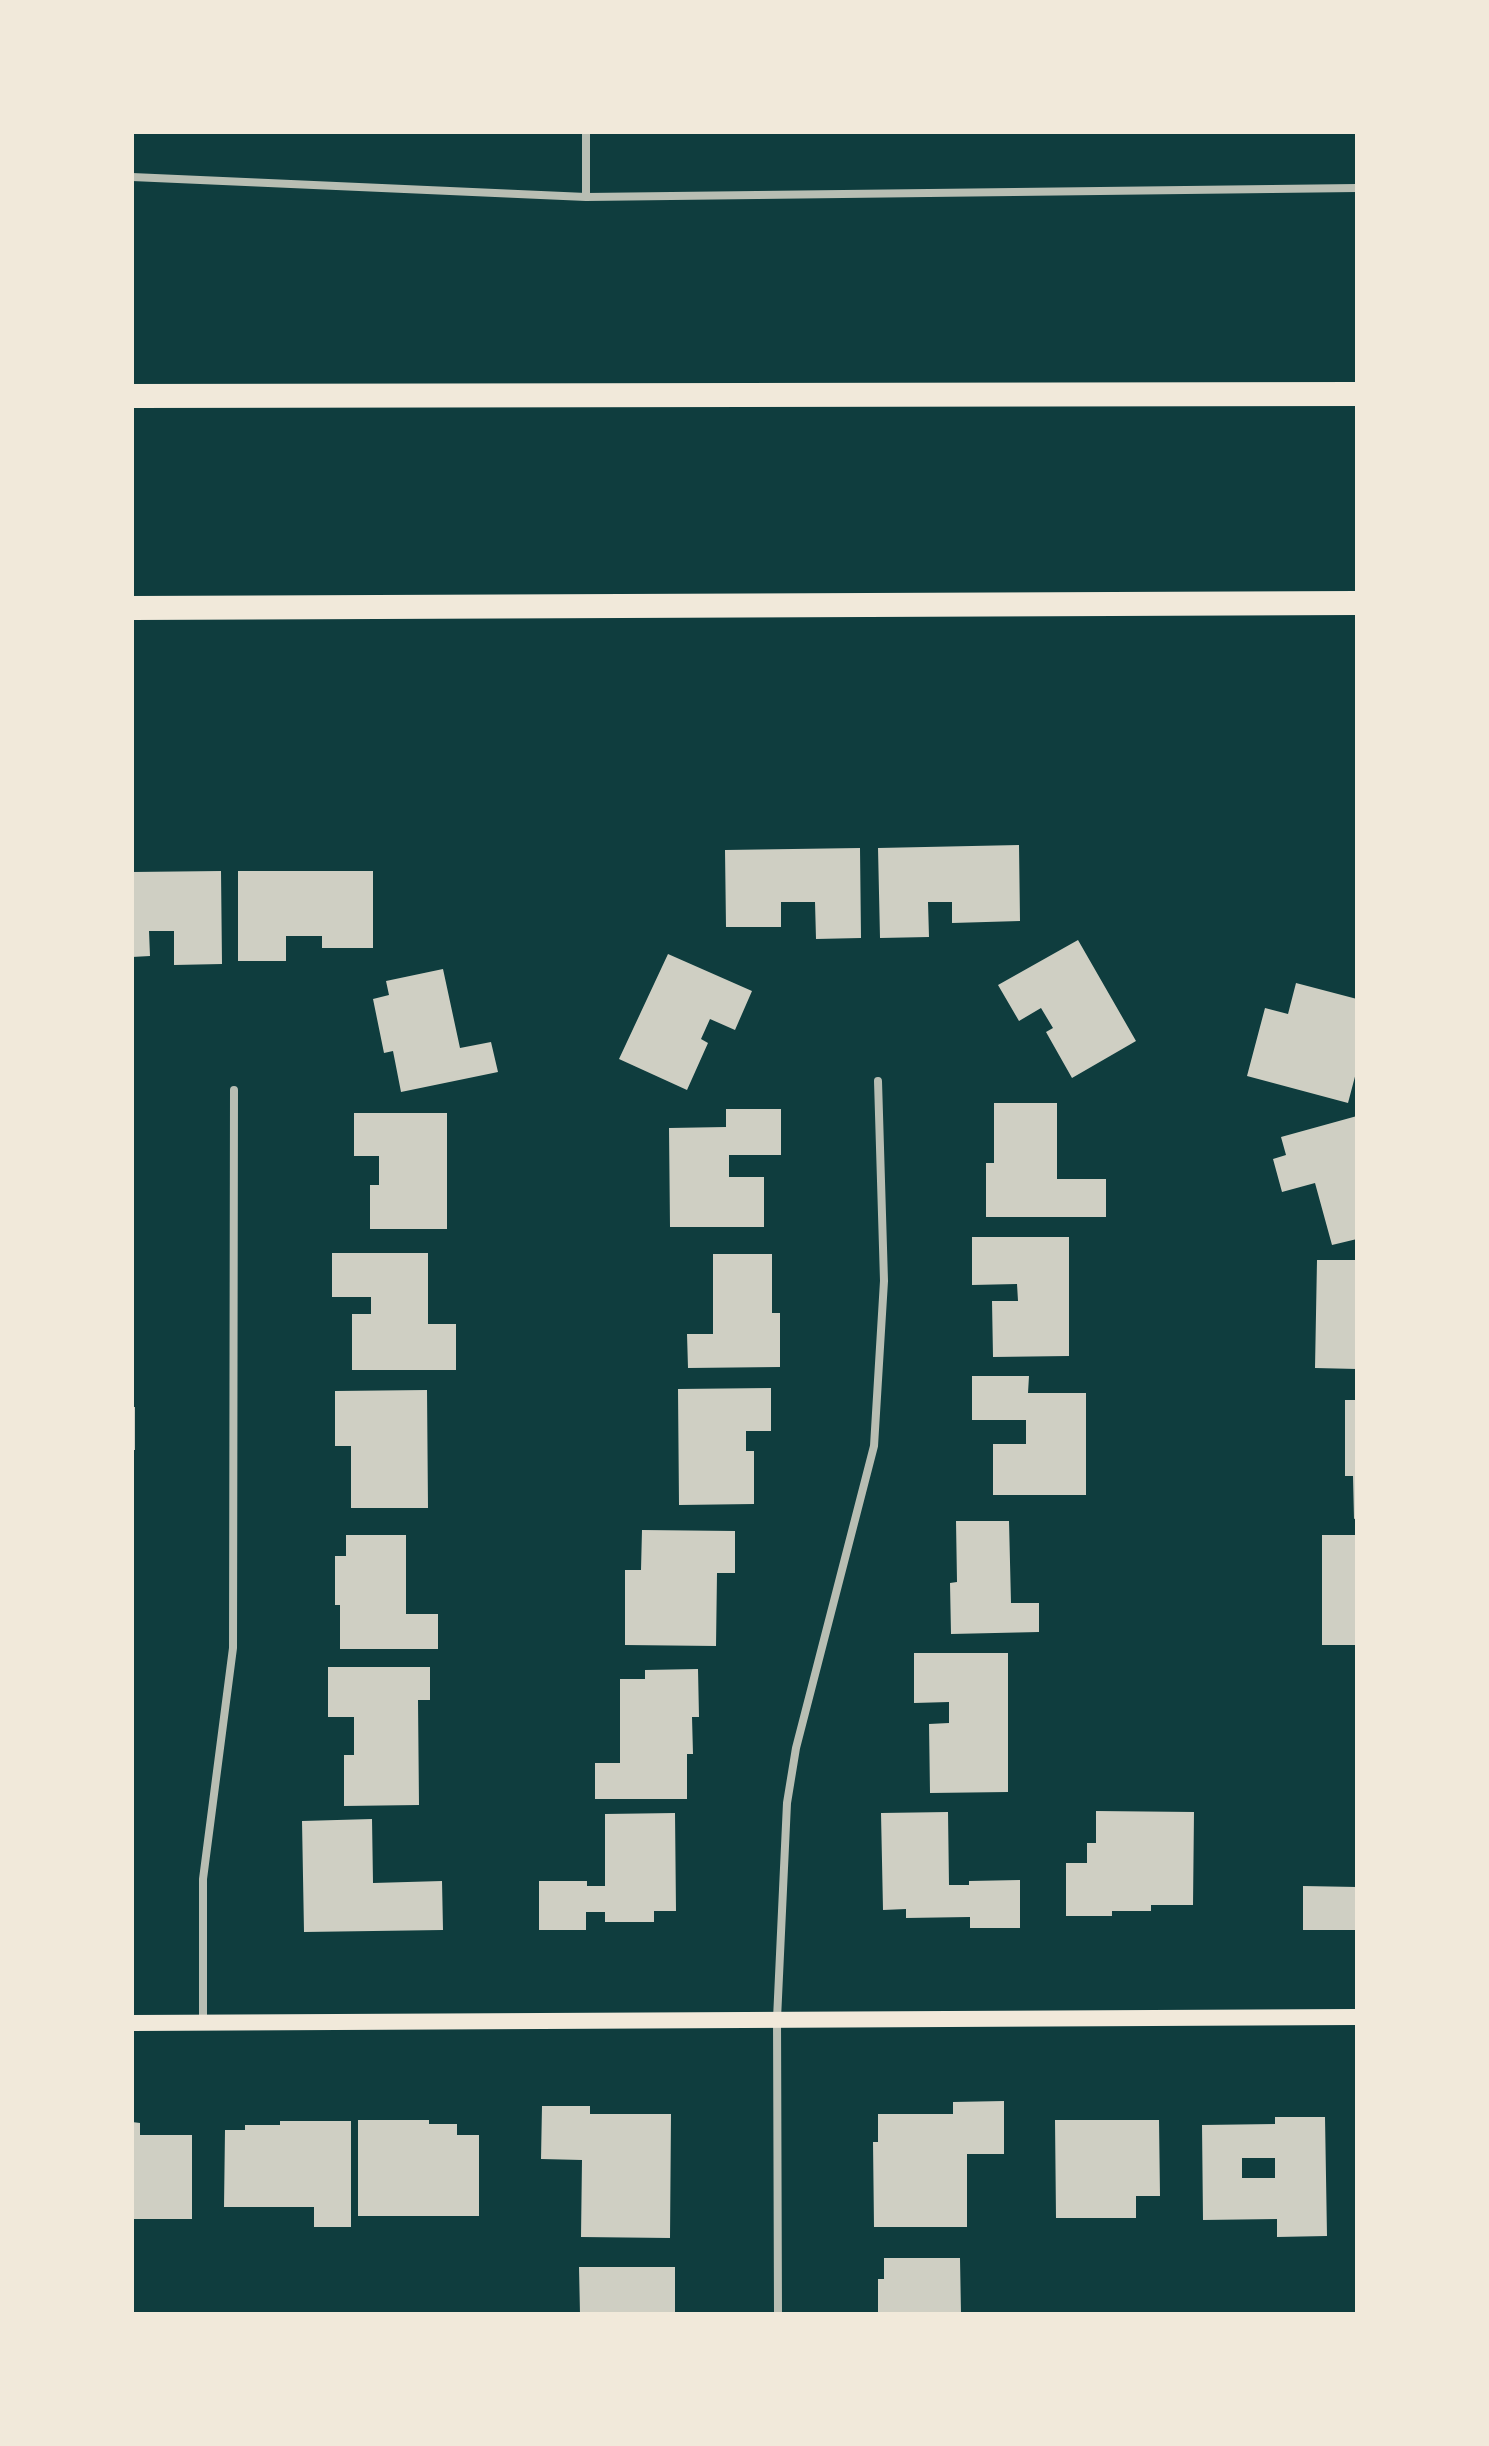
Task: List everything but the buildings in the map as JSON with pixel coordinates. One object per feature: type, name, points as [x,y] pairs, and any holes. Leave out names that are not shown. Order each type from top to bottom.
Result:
[{"type":"highway","points":[[132,396],[1357,394]]},
{"type":"highway","points":[[132,611],[1357,603]]},
{"type":"main road","points":[[132,2023],[1357,2017]]},
{"type":"street","points":[[586,132],[586,197]]},
{"type":"street","points":[[132,177],[586,197],[1357,188]]},
{"type":"street","points":[[778,2314],[777,2019],[787,1803],[796,1748],[874,1446],[884,1281],[878,1081]]},
{"type":"street","points":[[203,2023],[203,1879],[233,1648],[234,1090]]}]
